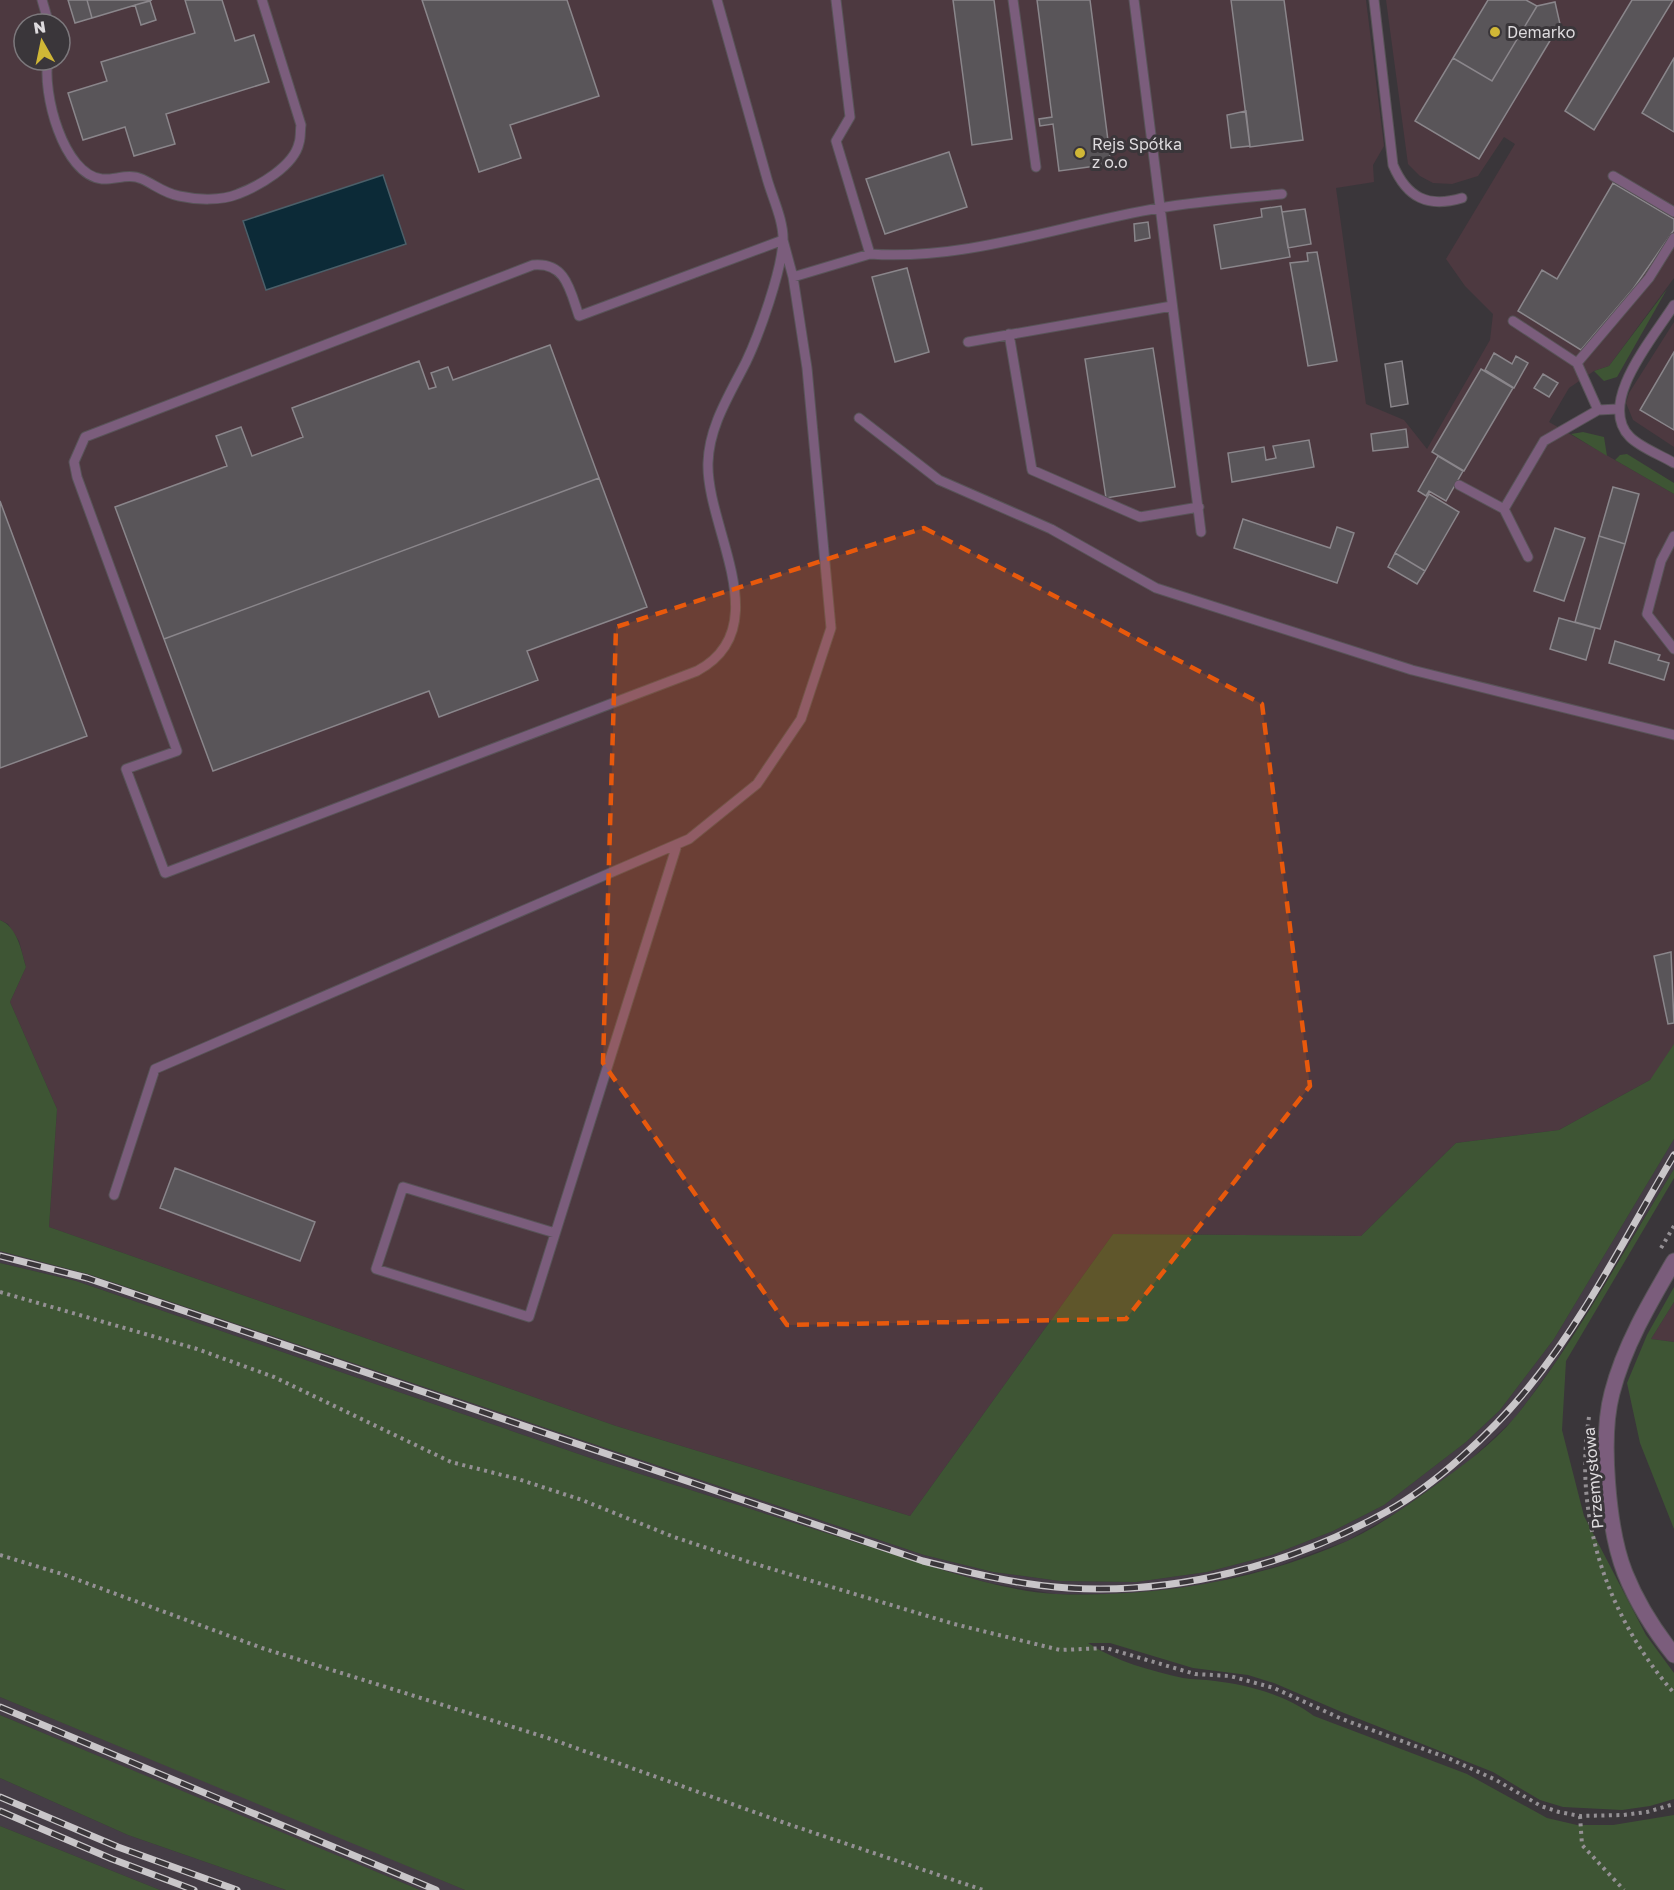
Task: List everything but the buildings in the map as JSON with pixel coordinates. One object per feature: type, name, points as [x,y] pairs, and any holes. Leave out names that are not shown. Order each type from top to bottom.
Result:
[{"type":"street","name":"Przemysłowa","points":[[1674,1261],[1647,1309],[1624,1358],[1612,1391],[1606,1418],[1607,1467],[1613,1522],[1624,1572],[1653,1630],[1674,1655]]},
{"type":"lane","points":[[48,72],[47,90],[69,157],[81,171],[101,179],[122,176],[142,179],[155,189],[179,196],[209,199],[237,195],[287,162],[299,145],[301,125],[262,0]]},
{"type":"lane","points":[[114,1195],[155,1070],[689,839],[757,784],[801,719],[831,628],[807,368],[793,278],[717,0]]},
{"type":"lane","points":[[836,0],[850,117],[836,141],[870,254]]},
{"type":"lane","points":[[1012,0],[1036,167]]},
{"type":"lane","points":[[1134,0],[1202,532]]},
{"type":"lane","points":[[1374,0],[1393,165],[1398,177],[1414,195],[1423,200],[1438,204],[1462,198]]},
{"type":"lane","points":[[1613,176],[1674,212]]},
{"type":"lane","points":[[793,278],[870,254],[902,256],[960,249],[1160,208],[1282,194]]},
{"type":"lane","points":[[1577,363],[1649,278],[1674,238]]},
{"type":"lane","points":[[783,240],[758,337],[717,419],[709,444],[711,500],[732,568],[736,612],[725,647],[713,663],[165,873],[126,769],[177,751],[77,477],[74,462],[85,437],[533,265],[553,266],[563,273],[579,316],[783,240]]},
{"type":"lane","points":[[968,342],[1172,306]]},
{"type":"lane","points":[[1674,306],[1621,390],[1618,409],[1619,422],[1630,438],[1674,463]]},
{"type":"lane","points":[[1513,321],[1577,363],[1598,410]]},
{"type":"lane","points":[[1009,334],[1032,470],[1140,517],[1199,507]]},
{"type":"lane","points":[[1504,509],[1544,441],[1598,410],[1618,409]]},
{"type":"lane","points":[[859,418],[939,480],[1051,529],[1156,588],[1412,670],[1674,735]]},
{"type":"lane","points":[[1459,485],[1504,509],[1528,557]]},
{"type":"lane","points":[[1674,536],[1661,561],[1647,614],[1674,649]]},
{"type":"lane","points":[[555,1233],[403,1187],[376,1269],[529,1317],[677,845]]},
{"type":"path","points":[[0,1292],[197,1348],[274,1377],[451,1462],[518,1479],[582,1500],[674,1537],[749,1562],[954,1624],[1060,1650],[1106,1648],[1195,1674],[1230,1676],[1274,1688],[1342,1719],[1478,1771],[1541,1806],[1580,1816],[1647,1812],[1674,1804]]},
{"type":"path","points":[[0,1555],[62,1574],[262,1648],[548,1738],[782,1822],[983,1890]]},
{"type":"path","points":[[1580,1816],[1582,1845],[1624,1890]]},
{"type":"highlighted area","points":[[924,528],[1262,704],[1310,1086],[1126,1319],[787,1325],[603,1063],[616,627]]},
{"type":"shaded area","points":[[0,0],[1366,0],[1384,146],[1373,165],[1374,182],[1336,188],[1366,404],[1404,420],[1427,449],[1490,340],[1493,314],[1465,286],[1446,259],[1515,144],[1504,137],[1478,176],[1452,184],[1433,183],[1420,176],[1408,164],[1386,0],[1674,0],[1674,278],[1609,366],[1594,371],[1569,388],[1549,422],[1674,494],[1674,1053],[1650,1080],[1559,1130],[1456,1143],[1361,1236],[1113,1234],[910,1516],[616,1426],[49,1227],[57,1109],[10,1002],[26,967],[19,941],[8,924],[0,920]]},
{"type":"shaded area","points":[[1674,322],[1674,447],[1633,420],[1626,403],[1629,393]]},
{"type":"shaded area","points":[[1674,1139],[1674,1169],[1555,1363],[1515,1418],[1467,1463],[1398,1512],[1347,1541],[1278,1566],[1204,1585],[1130,1594],[1055,1594],[989,1583],[949,1572],[599,1461],[76,1281],[0,1263],[0,1251],[88,1274],[924,1555],[993,1572],[1060,1581],[1136,1582],[1207,1572],[1272,1555],[1333,1531],[1384,1505],[1466,1442],[1500,1410],[1554,1339]]},
{"type":"shaded area","points":[[1674,1302],[1674,1342],[1651,1339]]},
{"type":"shaded area","points":[[0,1697],[465,1890],[420,1890],[279,1832],[0,1715]]},
{"type":"shaded area","points":[[0,1778],[128,1835],[286,1890],[160,1890],[0,1826]]},
{"type":"green space","points":[[1667,289],[1617,377],[1604,381],[1594,371],[1609,366]]},
{"type":"green space","points":[[1583,432],[1604,437],[1607,456],[1571,434]]},
{"type":"green space","points":[[1627,454],[1674,483],[1674,494],[1615,460],[1620,455]]},
{"type":"green space","points":[[0,920],[15,934],[26,967],[10,1002],[57,1109],[49,1227],[616,1426],[910,1516],[1113,1234],[1361,1236],[1456,1143],[1559,1130],[1650,1080],[1674,1044],[1674,1139],[1554,1339],[1500,1410],[1466,1442],[1384,1505],[1333,1531],[1272,1555],[1207,1572],[1136,1582],[1060,1581],[993,1572],[924,1555],[88,1274],[0,1251]]},
{"type":"green space","points":[[1674,1169],[1674,1178],[1566,1361],[1562,1430],[1584,1516],[1646,1635],[1674,1673],[1674,1799],[1650,1806],[1622,1810],[1563,1807],[1540,1800],[1493,1772],[1274,1683],[1248,1675],[1193,1668],[1110,1643],[1088,1643],[1121,1660],[1158,1672],[1187,1679],[1241,1685],[1267,1692],[1292,1702],[1314,1716],[1467,1774],[1547,1818],[1577,1825],[1613,1825],[1674,1815],[1674,1890],[465,1890],[0,1697],[0,1263],[76,1281],[599,1461],[949,1572],[1002,1586],[1042,1593],[1093,1595],[1131,1593],[1205,1584],[1277,1567],[1313,1555],[1347,1541],[1380,1523],[1466,1463],[1507,1426],[1538,1387],[1579,1326]]},
{"type":"green space","points":[[1674,1287],[1674,1302],[1651,1339],[1674,1342],[1674,1529],[1640,1443],[1627,1383],[1647,1335]]},
{"type":"green space","points":[[0,1715],[420,1890],[286,1890],[128,1835],[0,1778]]},
{"type":"green space","points":[[0,1826],[160,1890],[0,1890]]},
{"type":"water","points":[[383,175],[406,244],[266,290],[243,221]]},
{"type":"railway","points":[[0,1256],[87,1278],[923,1561],[1031,1584],[1068,1588],[1150,1587],[1232,1573],[1311,1547],[1386,1512],[1443,1473],[1498,1422],[1549,1361],[1587,1304],[1674,1155]]},
{"type":"railway","points":[[0,1707],[436,1890]]},
{"type":"railway","points":[[0,1797],[118,1847],[237,1890]]},
{"type":"railway","points":[[0,1811],[112,1859],[194,1890]]},
{"type":"place","name":"Demarko","points":[[1495,32]]},
{"type":"place","name":"Rejs Spółka z o.o","points":[[1080,153]]}]
